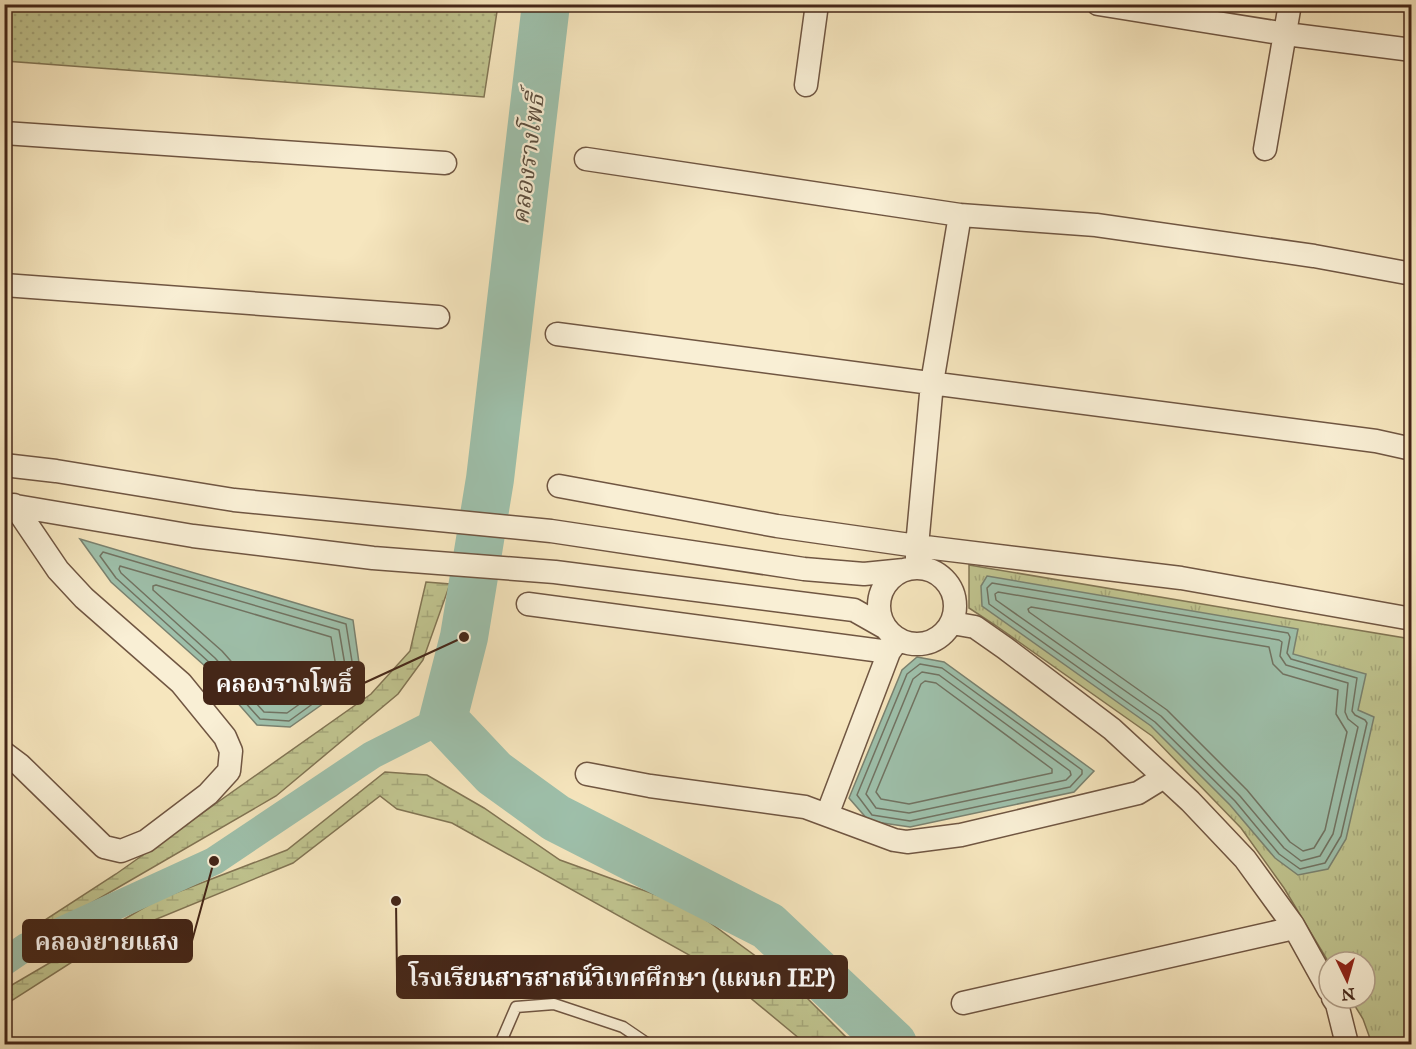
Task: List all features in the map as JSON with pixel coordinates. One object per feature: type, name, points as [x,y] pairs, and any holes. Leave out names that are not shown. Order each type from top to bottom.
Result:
[{"type":"street","points":[[806,85],[818,4]]},
{"type":"street","points":[[1098,4],[1286,34],[1412,50]]},
{"type":"street","points":[[1265,149],[1290,4]]},
{"type":"street","points":[[4,133],[444,163]]},
{"type":"street","points":[[586,159],[960,214],[1108,227],[1314,256],[1412,274]]},
{"type":"street","points":[[827,815],[890,639],[879,610],[880,594],[890,579],[912,561],[932,382],[960,214]]},
{"type":"street","points":[[4,285],[438,316]]},
{"type":"street","points":[[557,334],[932,382],[1115,409],[1376,441],[1412,449]]},
{"type":"street","points":[[4,465],[56,471],[234,500],[550,531],[804,569],[864,574],[912,561],[1181,578],[1412,619]]},
{"type":"street","points":[[528,604],[890,639],[911,645],[926,644],[939,639],[949,629],[955,616],[956,602],[952,589],[943,578],[912,561],[777,526],[559,486]]},
{"type":"street","points":[[9,505],[193,536],[376,558],[555,572],[854,610],[890,639]]},
{"type":"street","points":[[4,753],[20,765],[104,847],[121,851],[146,841],[208,794],[229,771],[231,751],[225,737],[181,683],[84,598],[58,570],[9,505]]},
{"type":"street","points":[[952,623],[975,627],[1005,648],[1112,729],[1164,777],[1245,859],[1294,928],[1317,969]]},
{"type":"street","points":[[587,774],[650,786],[805,807],[894,840],[907,842],[961,835],[1138,793],[1164,777]]},
{"type":"street","points":[[963,1003],[1294,928]]},
{"type":"street","points":[[1338,1010],[1347,1044]]},
{"type":"lane","points":[[500,1044],[516,1007],[554,1004],[623,1027],[648,1044]]},
{"type":"green space","points":[[4,5],[498,5],[484,97],[5,61]]},
{"type":"green space","points":[[969,565],[1411,639],[1411,1044],[1372,1044],[1357,1010],[1377,1010],[1377,950],[1321,950],[1284,888],[1241,828],[1152,736],[969,608]]},
{"type":"green space","points":[[426,582],[450,584],[423,660],[398,694],[276,796],[62,920],[5,960],[5,946],[116,874],[371,694],[410,651]]},
{"type":"green space","points":[[385,772],[427,775],[484,808],[560,860],[687,906],[790,981],[853,1044],[806,1044],[718,971],[452,823],[397,809],[380,796],[293,863],[108,939],[5,1005],[5,989],[157,900],[287,850]]},
{"type":"water","points":[[80,539],[353,620],[361,677],[290,727],[257,725],[206,667],[111,582]]},
{"type":"water","points":[[987,576],[1298,629],[1293,654],[1366,674],[1358,710],[1374,717],[1346,839],[1328,869],[1298,875],[1275,858],[1230,805],[1151,726],[982,606],[981,586]]},
{"type":"water","points":[[917,657],[944,662],[1094,771],[1074,792],[910,827],[869,821],[849,798],[902,670]]},
{"type":"waterway","name":"คลองรางโพธิ์","points":[[546,4],[490,479],[464,637],[443,719],[494,773],[556,818],[768,926],[893,1044]]},
{"type":"waterway","points":[[4,962],[26,947],[214,861],[372,755],[443,719]]},
{"type":"place","name":"คลองรางโพธิ์","points":[[464,637]]},
{"type":"place","name":"คลองยายแสง","points":[[214,861]]},
{"type":"place","name":"โรงเรียนสารสาสน์วิเทศศึกษา (แผนก IEP)","points":[[396,901]]}]
